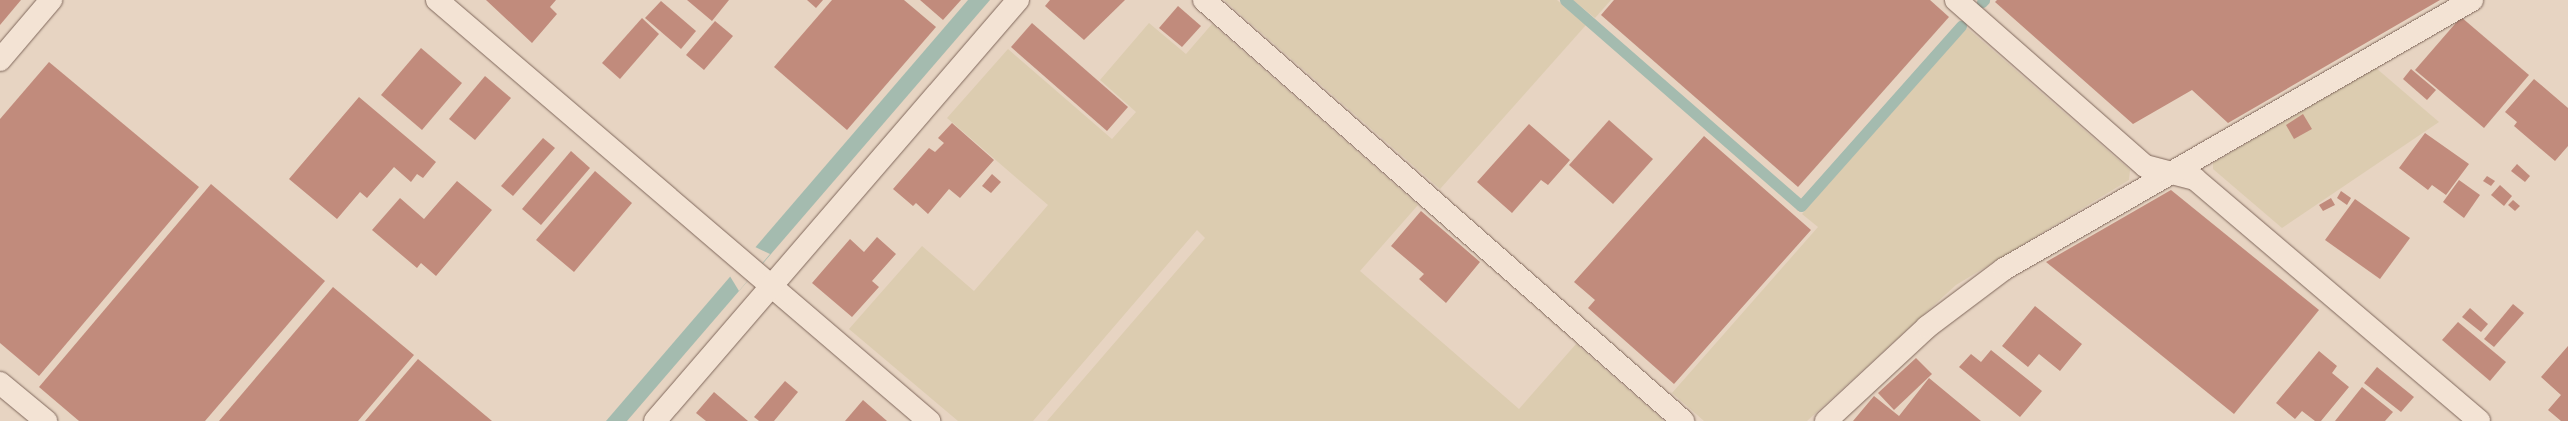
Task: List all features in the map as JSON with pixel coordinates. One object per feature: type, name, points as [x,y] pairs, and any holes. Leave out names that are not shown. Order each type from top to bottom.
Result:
[{"type":"street","points":[[0,60],[51,0]]},
{"type":"street","points":[[437,0],[929,421]]},
{"type":"street","points":[[655,421],[764,281],[1018,0]]},
{"type":"street","points":[[1204,0],[1683,421]]},
{"type":"street","points":[[1956,0],[2145,166],[2196,179],[2479,421]]},
{"type":"street","points":[[1826,421],[1964,296],[2004,269],[2170,172],[2472,0]]},
{"type":"street","points":[[0,383],[46,421]]},
{"type":"shaded area","points":[[968,0],[990,0],[627,421],[606,421]]},
{"type":"shaded area","points":[[1224,0],[1557,0],[1586,25],[1440,189]]},
{"type":"shaded area","points":[[1573,0],[1611,0],[1595,18]]},
{"type":"shaded area","points":[[1149,23],[1186,54],[1212,24],[1418,205],[1360,271],[1519,409],[1576,344],[1664,421],[1047,421],[1205,238],[1197,230],[1033,421],[958,421],[849,329],[922,246],[974,291],[1048,205],[947,118],[1008,49],[1112,139],[1136,112],[1100,80]]},
{"type":"shaded area","points":[[1967,28],[2130,170],[2129,180],[1956,285],[1807,421],[1704,421],[1672,393],[1818,227],[1802,214]]},
{"type":"shaded area","points":[[2376,68],[2439,122],[2282,228],[2213,169],[2213,163]]},
{"type":"pier","points":[[751,245],[770,254],[739,291],[728,273]]},
{"type":"building","points":[[0,0],[21,0],[0,25]]},
{"type":"building","points":[[486,0],[556,0],[550,7],[557,14],[532,43]]},
{"type":"building","points":[[687,0],[729,0],[712,21]]},
{"type":"building","points":[[807,0],[823,0],[816,8]]},
{"type":"building","points":[[832,0],[904,0],[936,27],[847,130],[774,67]]},
{"type":"building","points":[[920,0],[961,0],[943,20]]},
{"type":"building","points":[[1050,0],[1125,0],[1084,40],[1045,6]]},
{"type":"building","points":[[1614,0],[1930,0],[1949,17],[1798,187],[1601,15]]},
{"type":"building","points":[[1997,0],[2440,0],[2228,123],[2192,90],[2133,124],[1995,2]]},
{"type":"building","points":[[661,1],[696,31],[681,49],[645,18]]},
{"type":"building","points":[[1178,6],[1201,26],[1182,47],[1159,28]]},
{"type":"building","points":[[2461,17],[2529,75],[2484,128],[2415,70]]},
{"type":"building","points":[[642,18],[659,34],[620,79],[602,63]]},
{"type":"building","points":[[715,21],[733,36],[704,70],[686,55]]},
{"type":"building","points":[[1032,23],[1128,107],[1107,131],[1011,47]]},
{"type":"building","points":[[421,48],[462,83],[422,130],[381,95]]},
{"type":"building","points":[[49,62],[199,187],[39,376],[0,343],[0,119]]},
{"type":"building","points":[[2411,69],[2436,90],[2427,100],[2403,79]]},
{"type":"building","points":[[485,76],[511,98],[475,140],[449,119]]},
{"type":"building","points":[[2534,79],[2568,108],[2568,146],[2555,161],[2514,126],[2517,122],[2505,112]]},
{"type":"building","points":[[359,97],[436,162],[423,178],[417,174],[411,182],[394,167],[367,198],[360,192],[337,219],[289,179]]},
{"type":"building","points":[[2303,114],[2312,129],[2294,139],[2286,125]]},
{"type":"building","points":[[1609,120],[1653,159],[1613,204],[1569,165]]},
{"type":"building","points":[[952,123],[994,160],[960,198],[949,189],[928,214],[916,203],[913,206],[893,189],[929,148],[935,152],[944,143],[938,138]]},
{"type":"building","points":[[1529,124],[1570,160],[1548,185],[1541,180],[1512,213],[1477,182]]},
{"type":"building","points":[[2425,133],[2469,164],[2446,195],[2432,185],[2428,190],[2399,168]]},
{"type":"building","points":[[1704,136],[1811,230],[1674,384],[1588,308],[1595,300],[1574,282]]},
{"type":"building","points":[[543,138],[555,148],[513,196],[501,186]]},
{"type":"building","points":[[571,151],[590,168],[541,225],[522,209]]},
{"type":"building","points":[[2517,164],[2530,176],[2525,182],[2511,171]]},
{"type":"building","points":[[595,171],[632,203],[574,272],[536,240]]},
{"type":"building","points":[[992,174],[1001,182],[991,193],[982,186]]},
{"type":"building","points":[[2487,176],[2495,181],[2491,186],[2483,181]]},
{"type":"building","points":[[2459,180],[2480,195],[2464,218],[2443,202]]},
{"type":"building","points":[[457,181],[492,210],[436,276],[421,263],[417,268],[372,230],[400,198],[424,219]]},
{"type":"building","points":[[211,184],[325,281],[205,421],[79,421],[39,387]]},
{"type":"building","points":[[2500,185],[2512,196],[2504,206],[2491,195]]},
{"type":"building","points":[[2171,190],[2319,310],[2234,414],[2046,262]]},
{"type":"building","points":[[2341,191],[2351,198],[2347,205],[2337,198]]},
{"type":"building","points":[[2331,198],[2335,205],[2323,211],[2319,205]]},
{"type":"building","points":[[2355,199],[2410,238],[2380,279],[2325,240]]},
{"type":"building","points":[[2513,200],[2520,206],[2515,211],[2508,205]]},
{"type":"building","points":[[1421,211],[1480,262],[1446,303],[1419,279],[1424,274],[1391,246]]},
{"type":"building","points":[[877,237],[896,254],[872,281],[879,287],[852,317],[812,283],[850,239],[864,252]]},
{"type":"building","points":[[333,287],[414,355],[358,421],[219,421]]},
{"type":"building","points":[[2513,304],[2524,313],[2494,347],[2484,339]]},
{"type":"building","points":[[2035,306],[2082,344],[2060,371],[2039,354],[2028,367],[2002,346]]},
{"type":"building","points":[[2470,308],[2488,324],[2481,332],[2462,317]]},
{"type":"building","points":[[2458,322],[2506,362],[2490,381],[2442,340]]},
{"type":"building","points":[[2568,346],[2568,421],[2561,421],[2548,410],[2561,395],[2541,377]]},
{"type":"building","points":[[1991,350],[2042,391],[2020,417],[1959,367],[1971,354],[1981,362]]},
{"type":"building","points":[[2319,351],[2337,366],[2332,373],[2349,387],[2321,421],[2315,421],[2302,411],[2295,419],[2276,403]]},
{"type":"building","points":[[1916,358],[1932,374],[1894,410],[1878,393]]},
{"type":"building","points":[[418,359],[492,421],[365,421]]},
{"type":"building","points":[[2377,367],[2414,397],[2401,412],[2364,383]]},
{"type":"building","points":[[1929,378],[1981,421],[1853,421],[1874,396],[1899,416]]},
{"type":"building","points":[[785,381],[798,392],[774,421],[759,421],[754,417]]},
{"type":"building","points":[[2362,387],[2393,412],[2385,421],[2335,421]]},
{"type":"building","points":[[714,392],[748,421],[706,421],[696,413]]},
{"type":"building","points":[[863,400],[887,421],[845,421]]},
{"type":"waterway","points":[[1565,0],[1801,206],[1961,26]]}]
